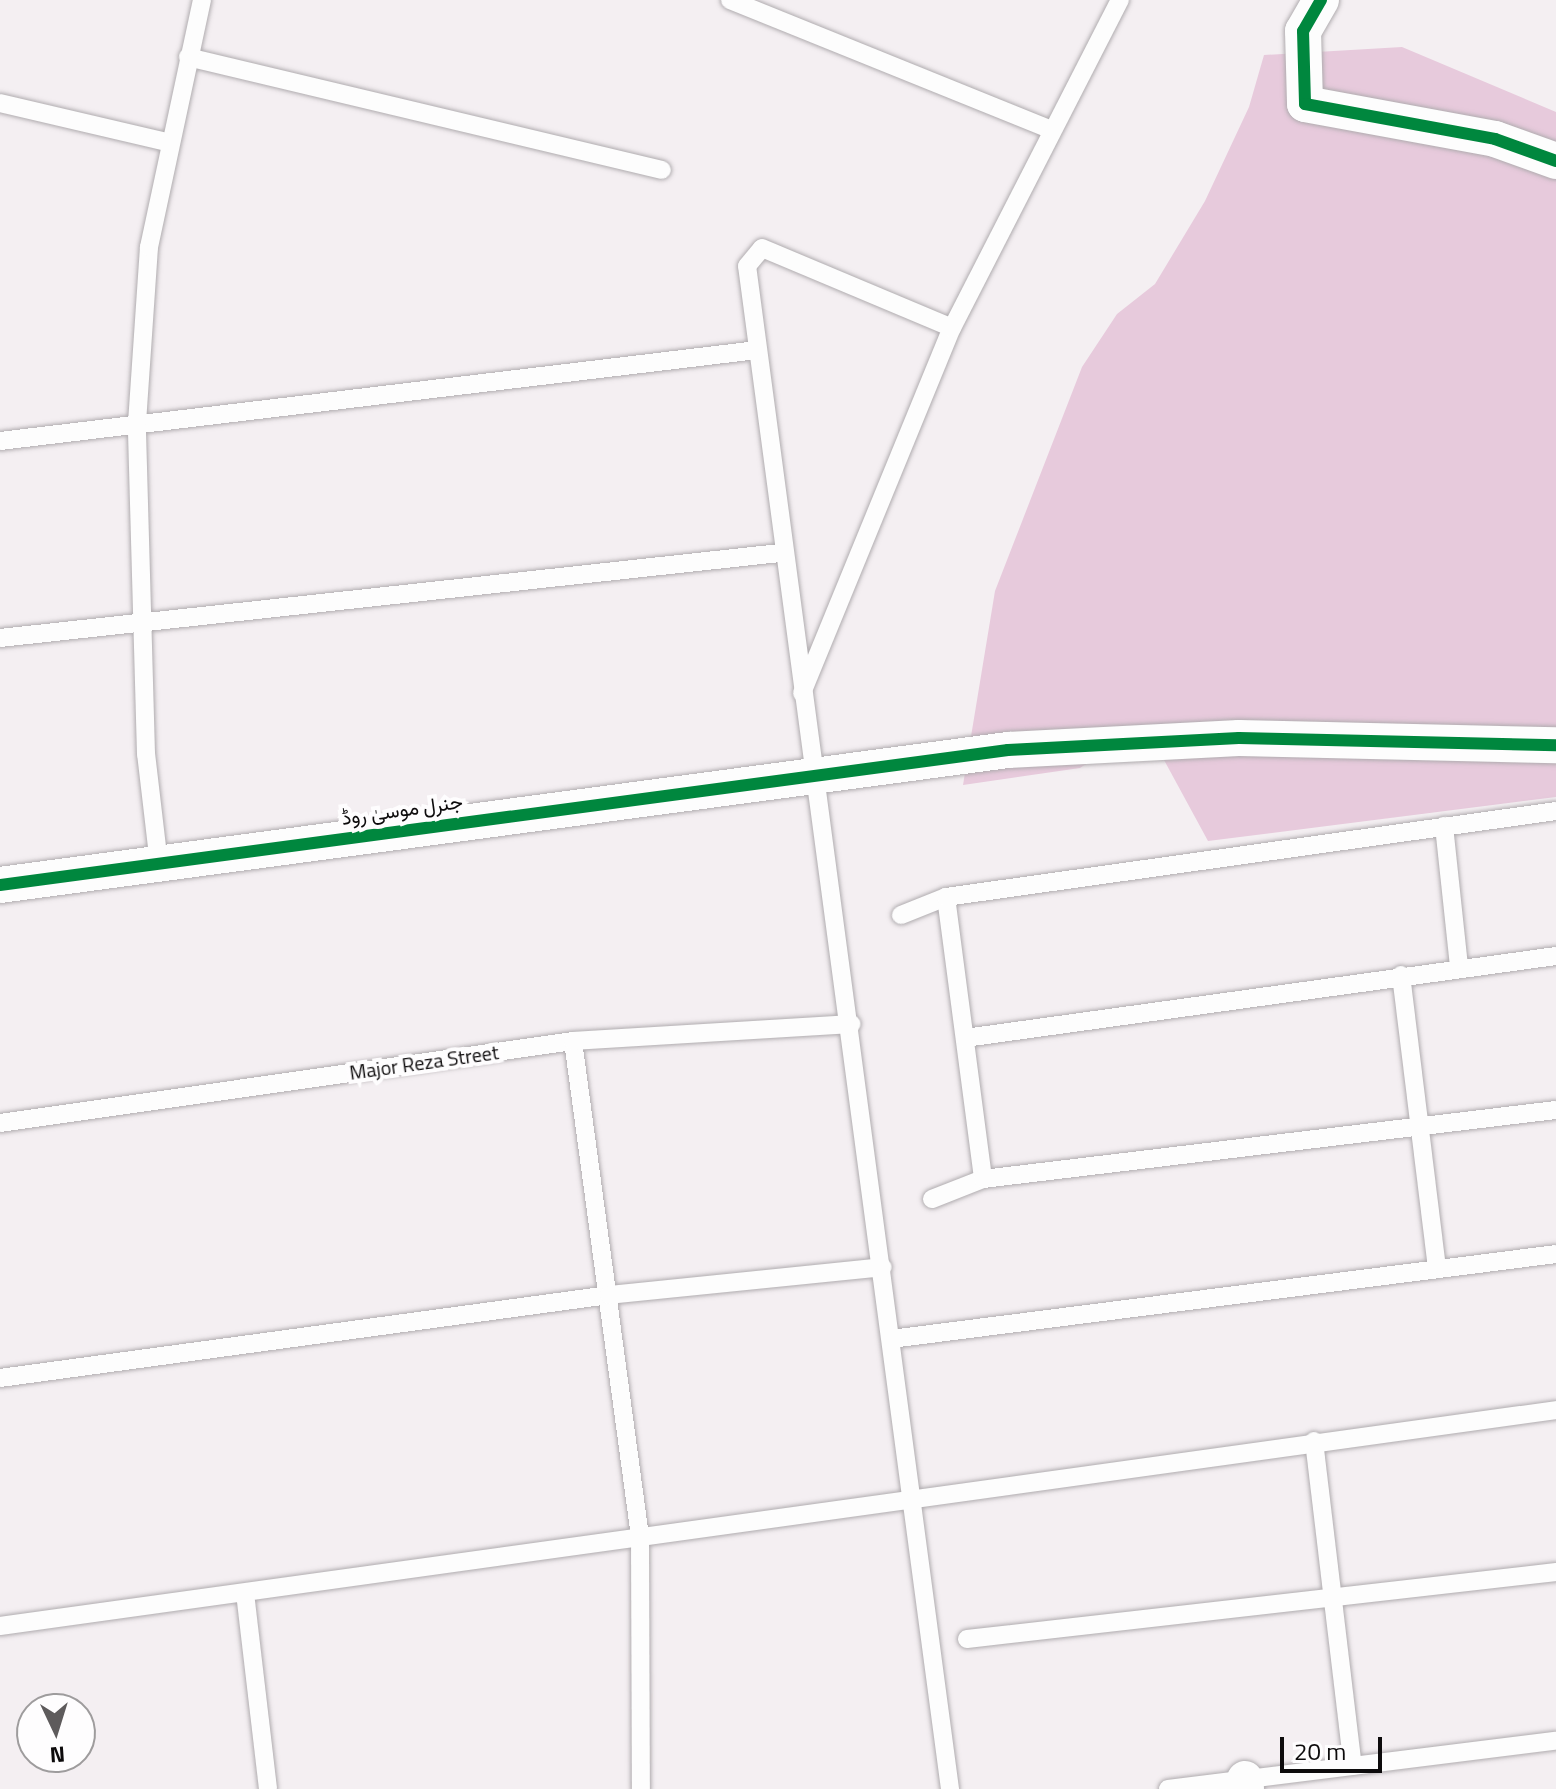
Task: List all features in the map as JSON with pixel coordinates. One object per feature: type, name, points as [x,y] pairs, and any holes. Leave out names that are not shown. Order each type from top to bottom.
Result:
[{"type":"street","points":[[1321,0],[1303,31],[1305,104],[1495,139],[1556,161]]},
{"type":"street","name":"جنرل موسیٰ روڈ","points":[[0,885],[810,772],[1008,750],[1239,738],[1556,745]]},
{"type":"lane","points":[[159,864],[143,621],[137,423],[149,247],[166,142],[202,0]]},
{"type":"lane","points":[[730,0],[1051,130]]},
{"type":"lane","points":[[801,696],[952,328],[1120,0]]},
{"type":"lane","points":[[188,57],[662,170]]},
{"type":"lane","points":[[0,103],[166,142]]},
{"type":"lane","points":[[950,1789],[909,1495],[851,1024],[810,772],[780,553],[747,266],[762,248],[952,328]]},
{"type":"lane","points":[[0,441],[757,350]]},
{"type":"lane","points":[[0,638],[780,553]]},
{"type":"lane","points":[[901,915],[946,897],[1556,811]]},
{"type":"lane","points":[[1444,826],[1459,967]]},
{"type":"lane","points":[[946,897],[983,1179]]},
{"type":"lane","points":[[965,1038],[1401,975],[1556,956]]},
{"type":"lane","points":[[1401,975],[1437,1269]]},
{"type":"lane","name":"Major Reza Street","points":[[0,1123],[573,1041],[851,1024]]},
{"type":"lane","points":[[573,1041],[640,1536],[641,1789]]},
{"type":"lane","points":[[932,1199],[983,1179],[1419,1124],[1556,1110]]},
{"type":"lane","points":[[891,1339],[1556,1254]]},
{"type":"lane","points":[[0,1378],[609,1295],[883,1267]]},
{"type":"lane","points":[[0,1626],[909,1495],[1556,1410]]},
{"type":"lane","points":[[1314,1441],[1330,1595],[1353,1766]]},
{"type":"lane","points":[[967,1639],[1330,1595],[1556,1572]]},
{"type":"lane","points":[[245,1593],[268,1789]]},
{"type":"lane","points":[[1168,1789],[1246,1784],[1353,1766],[1556,1741]]},
{"type":"shaded area","points":[[1402,47],[1556,112],[1556,797],[1208,841],[1145,725],[1080,768],[963,785],[995,591],[1082,367],[1117,314],[1155,284],[1205,201],[1249,107],[1264,55]]},
{"type":"cycle path","points":[[1321,0],[1303,31],[1305,104],[1495,139],[1556,161]]},
{"type":"cycle path","points":[[0,885],[1008,750],[1239,738],[1556,745]]}]
